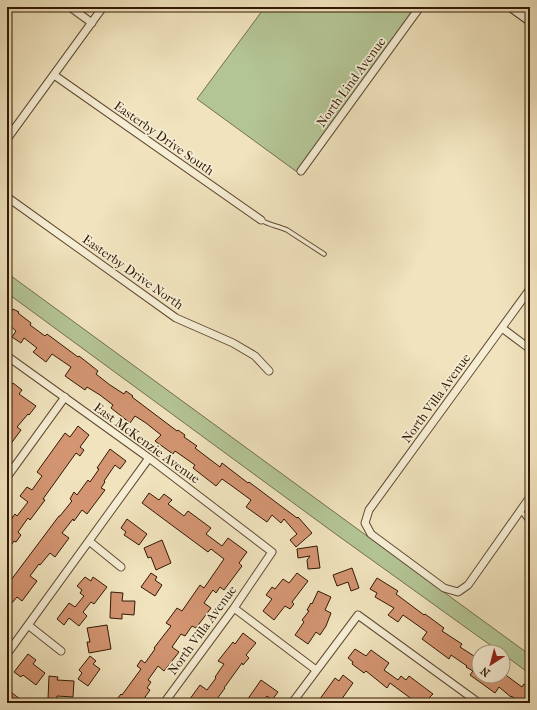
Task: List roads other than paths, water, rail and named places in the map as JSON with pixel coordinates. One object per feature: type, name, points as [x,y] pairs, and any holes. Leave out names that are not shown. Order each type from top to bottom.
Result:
[{"type":"main road","points":[[512,7],[530,20]]},
{"type":"street","points":[[70,7],[92,23]]},
{"type":"street","points":[[7,138],[103,7]]},
{"type":"street","name":"North Lind Avenue","points":[[301,171],[420,7]]},
{"type":"street","name":"Easterby Drive South","points":[[54,75],[261,220]]},
{"type":"street","name":"Easterby Drive North","points":[[7,197],[176,318],[233,343],[255,356],[269,371]]},
{"type":"street","name":"North Villa Avenue","points":[[520,511],[468,585],[458,592],[444,588],[371,534],[365,523],[369,510],[530,289]]},
{"type":"street","points":[[502,328],[530,349]]},
{"type":"street","name":"East McKenzie Avenue","points":[[7,356],[149,458],[272,552]]},
{"type":"street","points":[[7,477],[65,397]]},
{"type":"street","points":[[7,654],[149,458]]},
{"type":"street","points":[[520,511],[530,497]]},
{"type":"street","points":[[89,541],[121,567]]},
{"type":"street","name":"North Villa Avenue","points":[[164,703],[234,608],[272,552]]},
{"type":"street","points":[[234,608],[316,670]]},
{"type":"street","points":[[292,703],[358,615],[479,703]]},
{"type":"street","points":[[28,625],[61,650]]},
{"type":"lane","points":[[261,220],[268,224],[282,227],[324,254]]},
{"type":"lane","points":[[520,511],[530,523]]}]
